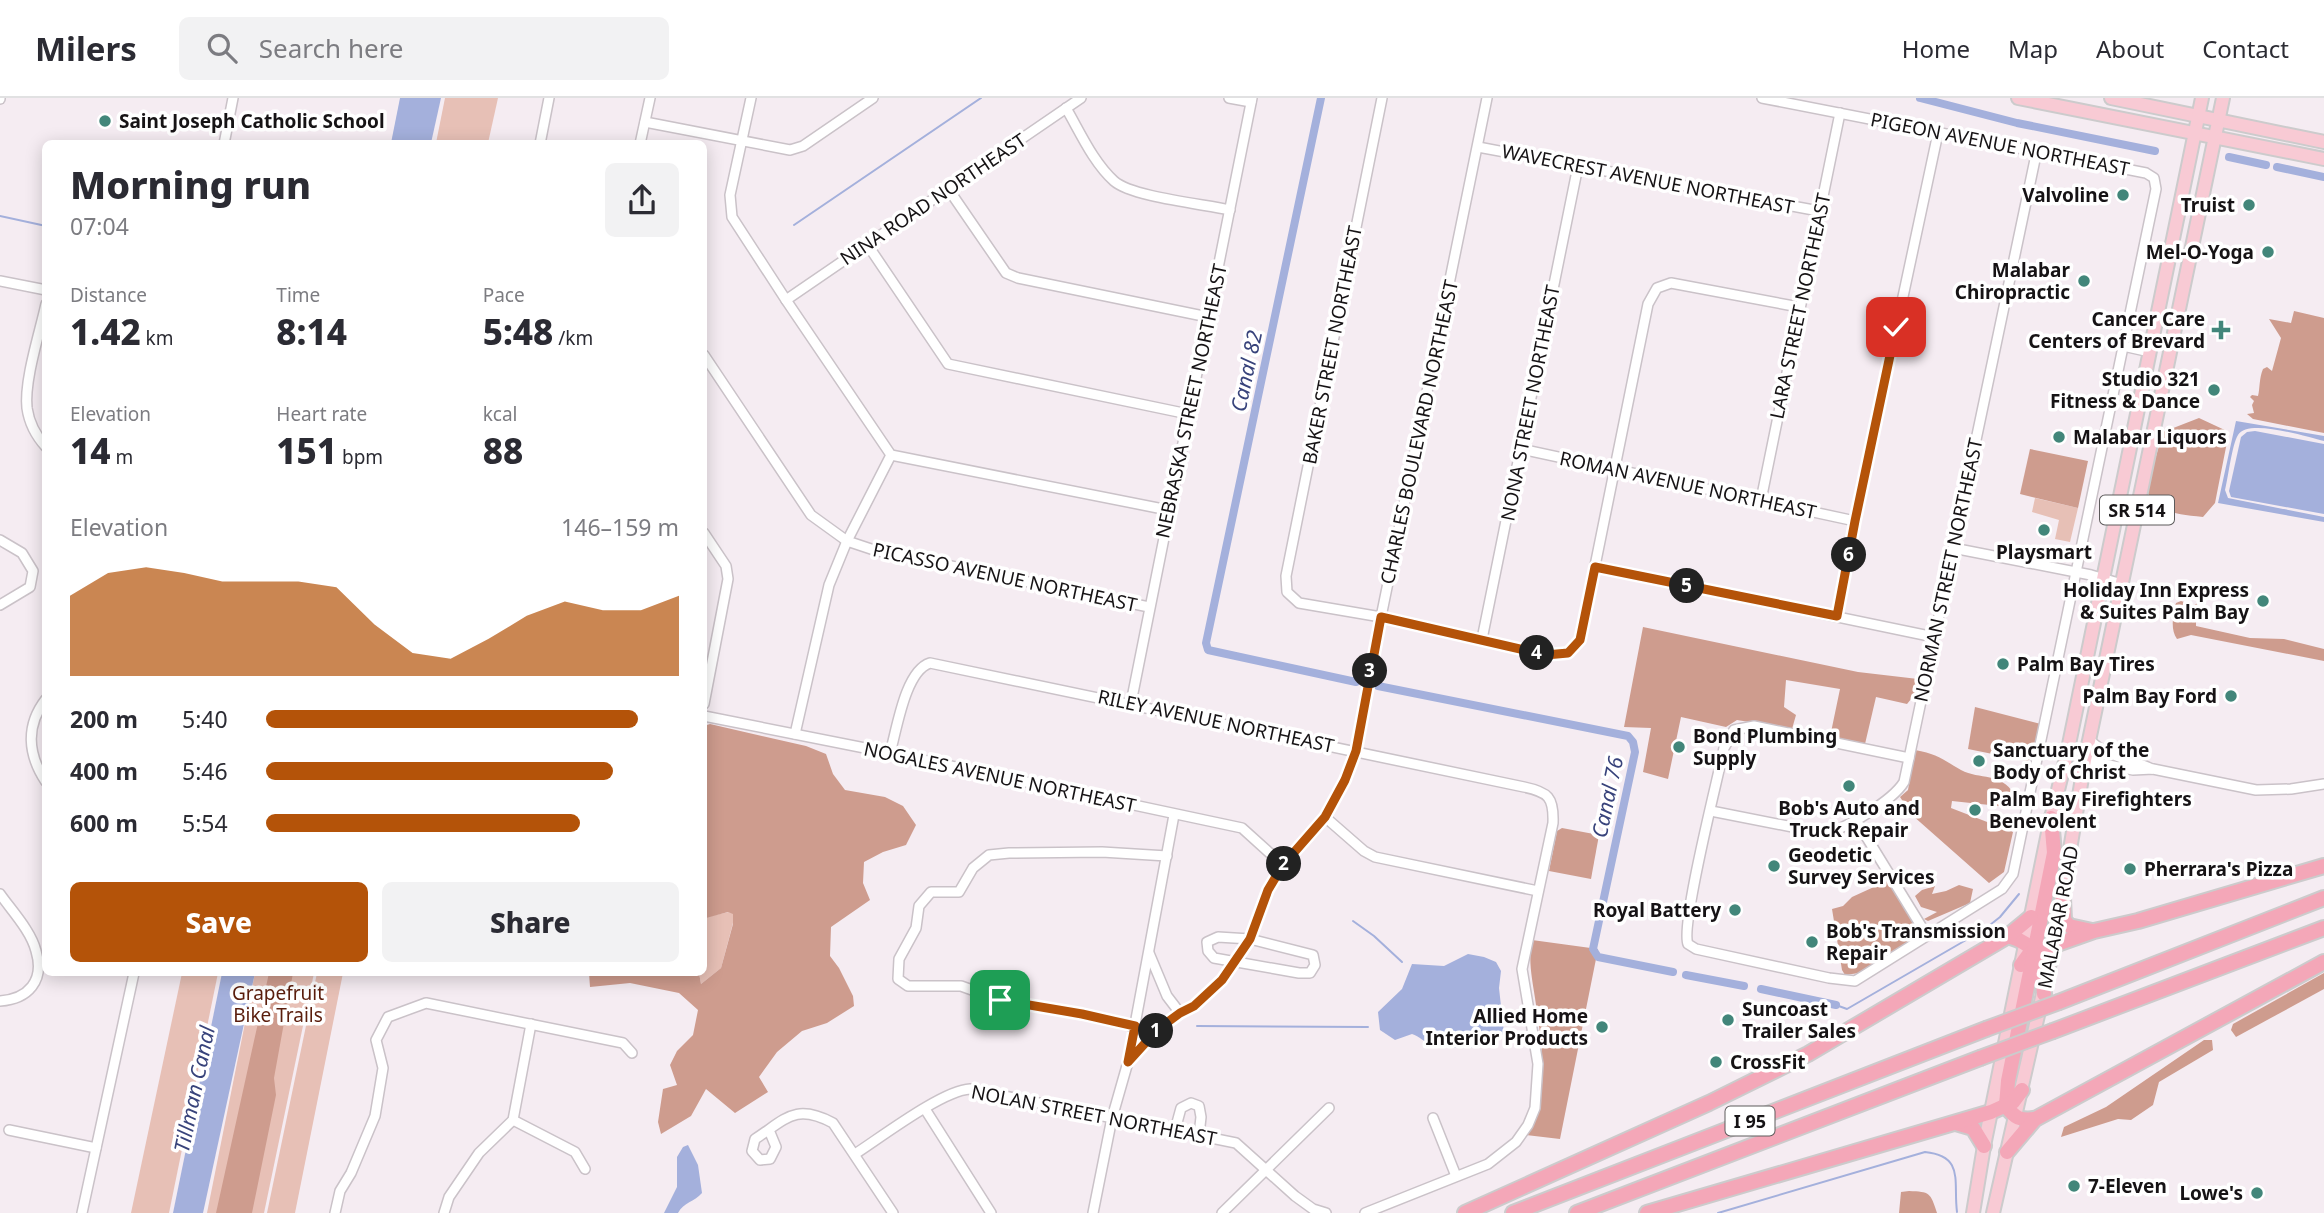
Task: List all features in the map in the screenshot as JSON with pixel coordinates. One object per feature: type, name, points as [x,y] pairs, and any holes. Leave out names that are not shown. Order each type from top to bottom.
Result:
[{"type":"highway","points":[[2021,965],[2029,954],[2054,853],[2051,818]]},
{"type":"highway","points":[[2030,948],[2054,946],[2094,931],[2138,921],[2324,866]]},
{"type":"highway","points":[[2063,898],[2064,920],[2069,926],[2094,931]]},
{"type":"highway","name":"I 95","points":[[1513,1213],[2324,898]]},
{"type":"highway","points":[[1465,1213],[1709,1103],[1808,1054],[2008,936],[2031,916]]},
{"type":"highway","name":"I 95","points":[[1577,1213],[2324,928]]},
{"type":"highway","points":[[2008,936],[2030,948],[2042,966],[2044,994]]},
{"type":"highway","points":[[2011,1112],[2008,1081],[2030,948]]},
{"type":"highway","points":[[2007,1152],[2035,1119],[2324,962]]},
{"type":"highway","points":[[2011,1112],[2022,1090]]},
{"type":"highway","points":[[1647,1213],[1991,1112],[2011,1112],[2024,1120],[2035,1119]]},
{"type":"highway","points":[[1956,1123],[1973,1128],[1984,1146]]},
{"type":"main road","points":[[2018,98],[2324,159]]},
{"type":"main road","points":[[2111,98],[2324,142]]},
{"type":"main road","name":"MALABAR ROAD","points":[[2030,948],[2031,916],[2202,98]]},
{"type":"main road","name":"MALABAR ROAD","points":[[2022,1090],[2054,946],[2085,760],[2222,98]]},
{"type":"main road","points":[[2150,352],[2158,366],[2162,386]]},
{"type":"main road","points":[[2072,726],[2077,748],[2085,760]]},
{"type":"main road","name":"MALABAR ROAD","points":[[1973,1213],[2021,965]]},
{"type":"main road","points":[[1993,1213],[2007,1152],[2011,1112]]},
{"type":"street","points":[[225,140],[233,98]]},
{"type":"street","points":[[541,140],[549,98]]},
{"type":"street","points":[[641,140],[650,98]]},
{"type":"street","points":[[751,98],[730,205],[733,217],[743,236],[891,455],[1168,510]]},
{"type":"street","points":[[645,122],[780,149],[803,146],[873,98]]},
{"type":"street","name":"NINA ROAD NORTHEAST","points":[[786,300],[1081,98]]},
{"type":"street","points":[[1229,98],[1251,100]]},
{"type":"street","name":"BAKER STREET NORTHEAST","points":[[1381,617],[1299,603],[1287,592],[1286,576],[1382,98]]},
{"type":"street","name":"CHARLES BOULEVARD NORTHEAST","points":[[1128,1062],[1157,1030],[1209,994],[1235,961],[1250,939],[1268,890],[1283,865],[1325,817],[1345,780],[1356,751],[1487,98]]},
{"type":"street","name":"PIGEON AVENUE NORTHEAST","points":[[1762,98],[2037,150],[2146,173],[2154,178],[2156,189],[2123,346]]},
{"type":"street","name":"NEBRASKA STREET NORTHEAST","points":[[1130,703],[1251,100]]},
{"type":"street","points":[[1066,108],[1098,160],[1117,183],[1139,192],[1230,210]]},
{"type":"street","name":"LARA STREET NORTHEAST","points":[[1760,500],[1840,113]]},
{"type":"street","points":[[1837,616],[1938,133]]},
{"type":"street","name":"WAVECREST AVENUE NORTHEAST","points":[[1478,147],[1819,211]]},
{"type":"street","name":"NORMAN STREET NORTHEAST","points":[[1711,811],[1823,834],[1830,833],[1856,820],[1899,790],[1904,782],[2037,150]]},
{"type":"street","name":"NONA STREET NORTHEAST","points":[[1482,639],[1578,166]]},
{"type":"street","points":[[949,190],[1006,273],[1018,278],[1208,317]]},
{"type":"street","points":[[867,244],[948,364],[1188,414]]},
{"type":"street","points":[[0,281],[42,289]]},
{"type":"street","points":[[1381,617],[1546,655],[1568,653],[1580,640],[1648,304],[1657,288],[1671,283],[1799,307]]},
{"type":"street","points":[[42,322],[27,391],[27,409],[35,435],[42,443]]},
{"type":"street","points":[[1909,758],[1754,726],[1736,729],[1724,748],[1686,931],[1688,944],[1696,950],[1855,981],[2008,883],[2123,346],[2150,352]]},
{"type":"street","name":"PICASSO AVENUE NORTHEAST","points":[[707,359],[811,515],[847,541],[874,550],[1149,607]]},
{"type":"street","name":"ROMAN AVENUE NORTHEAST","points":[[1521,449],[1855,521]]},
{"type":"street","points":[[795,734],[829,585],[847,541],[891,455]]},
{"type":"street","points":[[707,538],[726,566],[728,579],[707,688]]},
{"type":"street","points":[[0,540],[22,553],[33,570],[30,587],[0,605]]},
{"type":"street","points":[[1953,548],[2122,584]]},
{"type":"street","points":[[1595,567],[1934,637]]},
{"type":"street","name":"RILEY AVENUE NORTHEAST","points":[[891,753],[910,681],[921,666],[930,663],[1356,751],[1535,790],[1549,797],[1553,810],[1552,823],[1538,891]]},
{"type":"street","points":[[42,706],[32,724],[30,742],[33,757],[42,774]]},
{"type":"street","name":"NOGALES AVENUE NORTHEAST","points":[[707,717],[1242,828],[1283,865]]},
{"type":"street","points":[[2090,740],[2105,753],[2135,760],[2154,769],[2256,790],[2324,784]]},
{"type":"street","points":[[2039,748],[2067,754]]},
{"type":"street","points":[[2085,760],[2133,770],[2154,769]]},
{"type":"street","points":[[1093,1213],[1112,1118],[1128,1062],[1174,815]]},
{"type":"street","points":[[1325,817],[1364,851],[1375,857],[1538,891],[1521,969],[1538,1064],[1535,1108],[1528,1125],[1505,1153],[1488,1164],[1365,1213]]},
{"type":"street","points":[[1856,820],[1926,934]]},
{"type":"street","points":[[1135,1026],[1000,1000],[961,986],[908,986],[898,979],[899,959],[916,928],[919,906],[931,892],[959,892],[972,868],[989,855],[1102,852],[1167,856]]},
{"type":"street","points":[[0,894],[36,951],[38,975],[32,988],[21,997],[0,1001]]},
{"type":"street","points":[[1218,937],[1250,939],[1313,955],[1315,965],[1310,973],[1299,974],[1214,958],[1208,951],[1207,942],[1218,937]]},
{"type":"street","points":[[1148,951],[1167,996],[1180,1013]]},
{"type":"street","points":[[82,1213],[133,976]]},
{"type":"street","points":[[335,1213],[340,1191],[351,1173],[375,1116],[383,1068],[376,1040],[388,1017],[426,1003],[623,1043],[632,1053]]},
{"type":"street","points":[[444,1213],[449,1197],[479,1153],[513,1121],[531,1024]]},
{"type":"street","name":"NOLAN STREET NORTHEAST","points":[[855,1154],[942,1097],[960,1089],[970,1089],[1237,1143],[1295,1196],[1313,1209],[1326,1213]]},
{"type":"street","points":[[1175,1130],[1181,1108],[1191,1103],[1199,1106],[1201,1110],[1199,1135]]},
{"type":"street","points":[[1222,1213],[1329,1108]]},
{"type":"street","points":[[925,1109],[991,1213]]},
{"type":"street","points":[[769,1130],[791,1115],[802,1112],[817,1115],[832,1123],[893,1213]]},
{"type":"street","points":[[1433,1118],[1456,1176]]},
{"type":"street","points":[[513,1121],[575,1152],[584,1169]]},
{"type":"street","points":[[9,1130],[96,1148]]},
{"type":"green space","points":[[445,98],[498,98],[489,140],[437,140]]},
{"type":"green space","points":[[2294,311],[2324,318],[2324,433],[2253,419],[2247,414],[2254,413],[2254,401],[2250,397],[2258,396],[2263,369],[2267,367],[2272,371],[2281,338],[2269,319],[2291,323]]},
{"type":"green space","points":[[2199,418],[2229,432],[2215,503],[2203,517],[2164,509],[2146,491],[2163,432]]},
{"type":"green space","points":[[2030,449],[2088,461],[2078,508],[2020,494]]},
{"type":"green space","points":[[2035,498],[2078,508],[2070,542],[2055,539],[2059,520],[2032,512]]},
{"type":"green space","points":[[2181,601],[2194,605],[2202,601],[2203,616],[2196,618],[2196,626],[2250,638],[2284,639],[2324,649],[2324,661],[2191,635],[2177,639],[2173,631],[2173,617],[2176,603]]},
{"type":"green space","points":[[1643,627],[1858,672],[1918,679],[1916,693],[1907,704],[1876,697],[1865,744],[1830,737],[1840,689],[1786,680],[1784,707],[1796,715],[1792,729],[1737,720],[1726,727],[1681,717],[1668,779],[1643,772],[1651,728],[1624,727]]},
{"type":"green space","points":[[1975,707],[2041,724],[2033,758],[2027,761],[1968,749]]},
{"type":"green space","points":[[707,725],[806,746],[826,754],[833,774],[845,790],[885,797],[903,806],[916,825],[906,845],[883,852],[864,862],[863,883],[870,900],[831,927],[830,956],[853,996],[854,1006],[827,1023],[802,1031],[777,1052],[759,1077],[768,1092],[735,1113],[706,1089],[691,1116],[661,1134],[658,1122],[663,1089],[677,1085],[670,1065],[677,1051],[693,1035],[698,1010],[679,993],[630,983],[590,987],[589,976],[700,976],[701,984],[721,968],[733,924],[733,914],[728,912],[707,918]]},
{"type":"green space","points":[[1915,750],[1934,755],[1968,773],[1997,779],[2014,794],[2011,801],[1999,806],[1952,801],[1951,808],[2013,832],[2004,872],[1989,883],[1912,815],[1900,797],[1908,790]]},
{"type":"green space","points":[[1562,828],[1599,835],[1591,879],[1549,871],[1557,831]]},
{"type":"green space","points":[[1887,881],[1918,928],[1915,937],[1859,973],[1845,975],[1832,909],[1843,906],[1852,897]]},
{"type":"green space","points":[[1959,885],[1973,889],[1970,903],[1928,921],[1924,919],[1937,912],[1921,907],[1915,896],[1922,890],[1935,886],[1932,894]]},
{"type":"green space","points":[[729,912],[733,913],[733,923],[721,968],[701,984],[700,976],[707,976],[707,917]]},
{"type":"green space","points":[[1532,940],[1598,949],[1560,1139],[1526,1135],[1534,1121],[1542,1087],[1540,1032],[1530,955]]},
{"type":"green space","points":[[2324,973],[2324,989],[2236,1037],[2231,1030],[2233,1024]]},
{"type":"green space","points":[[181,976],[217,976],[169,1213],[131,1213]]},
{"type":"green space","name":"Grapefruit Bike Trails","points":[[254,976],[313,976],[264,1213],[207,1213]]},
{"type":"green space","points":[[268,976],[292,976],[274,1078],[276,1095],[252,1213],[216,1213]]},
{"type":"green space","points":[[316,976],[342,976],[295,1213],[267,1213]]},
{"type":"green space","points":[[2204,1040],[2212,1040],[2213,1050],[2159,1082],[2153,1105],[2131,1120],[2118,1119],[2061,1137],[2064,1127],[2106,1107]]},
{"type":"green space","points":[[1901,1192],[1928,1194],[1937,1213],[1899,1213]]},
{"type":"water","points":[[400,98],[441,98],[432,140],[392,140]]},
{"type":"water","points":[[2236,421],[2324,436],[2324,441],[2265,428],[2244,430],[2238,435],[2232,453],[2225,490],[2228,498],[2324,517],[2324,522],[2218,503]]},
{"type":"water","points":[[2255,431],[2324,444],[2324,514],[2231,497],[2229,491],[2241,437],[2247,432]]},
{"type":"water","points":[[1468,954],[1496,962],[1501,971],[1499,988],[1504,1033],[1489,1044],[1471,1048],[1429,1043],[1412,1034],[1395,1040],[1380,1030],[1378,1012],[1402,989],[1412,964],[1444,966]]},
{"type":"water","points":[[221,976],[254,976],[203,1213],[173,1213]]},
{"type":"water","points":[[688,1145],[698,1165],[702,1193],[683,1206],[678,1213],[664,1213],[677,1187],[677,1157],[683,1147]]},
{"type":"waterway","points":[[794,225],[981,98]]},
{"type":"waterway","name":"Canal 82","points":[[1321,98],[1206,643],[1208,650],[1356,682]]},
{"type":"waterway","points":[[1920,98],[2017,123],[2155,151]]},
{"type":"waterway","points":[[2229,157],[2266,165]]},
{"type":"waterway","points":[[2277,167],[2324,177]]},
{"type":"waterway","points":[[0,216],[42,225]]},
{"type":"waterway","name":"Canal 76","points":[[1378,686],[1628,736],[1633,742],[1635,752],[1593,949],[1598,957],[1673,972]]},
{"type":"waterway","points":[[1836,1005],[1847,1009],[1985,929],[2000,917],[2019,894]]},
{"type":"waterway","points":[[1353,921],[1402,962]]},
{"type":"waterway","name":"Canal 76","points":[[1686,975],[1744,986]]},
{"type":"waterway","name":"Canal 76","points":[[1761,989],[1836,1005]]},
{"type":"waterway","points":[[1197,1026],[1368,1027]]},
{"type":"waterway","points":[[1718,1213],[1925,1152],[1938,1154],[1952,1165],[1956,1181],[1957,1212]]},
{"type":"place","name":"Saint Joseph Catholic School","points":[[105,121]]},
{"type":"place","name":"Valvoline","points":[[2123,195]]},
{"type":"place","name":"Truist","points":[[2249,205]]},
{"type":"place","name":"Mel-O-Yoga","points":[[2268,252]]},
{"type":"place","name":"Malabar Chiropractic","points":[[2084,281]]},
{"type":"place","name":"Cancer Care Centers of Brevard","points":[[2221,330]]},
{"type":"place","name":"Studio 321 Fitness & Dance","points":[[2214,390]]},
{"type":"place","name":"Malabar Liquors","points":[[2059,437]]},
{"type":"place","name":"Playsmart","points":[[2044,530]]},
{"type":"place","name":"Holiday Inn Express & Suites Palm Bay","points":[[2263,601]]},
{"type":"place","name":"Palm Bay Tires","points":[[2003,664]]},
{"type":"place","name":"Palm Bay Ford","points":[[2231,696]]},
{"type":"place","name":"Bond Plumbing Supply","points":[[1679,747]]},
{"type":"place","name":"Sanctuary of the Body of Christ","points":[[1979,761]]},
{"type":"place","name":"Bob's Auto and Truck Repair","points":[[1849,786]]},
{"type":"place","name":"Palm Bay Firefighters Benevolent","points":[[1975,810]]},
{"type":"place","name":"Geodetic Survey Services","points":[[1774,866]]},
{"type":"place","name":"Pherrara's Pizza","points":[[2130,869]]},
{"type":"place","name":"Royal Battery","points":[[1735,910]]},
{"type":"place","name":"Bob's Transmission Repair","points":[[1812,942]]},
{"type":"place","name":"Suncoast Trailer Sales","points":[[1728,1020]]},
{"type":"place","name":"Allied Home Interior Products","points":[[1602,1027]]},
{"type":"place","name":"CrossFit","points":[[1716,1062]]},
{"type":"place","name":"7-Eleven","points":[[2074,1186]]},
{"type":"place","name":"Lowe's","points":[[2257,1193]]},
{"type":"route","points":[[1000,1000],[1135,1026],[1128,1062],[1157,1030],[1209,994],[1250,939],[1268,890],[1283,865],[1325,817],[1345,780],[1356,751],[1381,617],[1546,655],[1568,653],[1580,640],[1595,567],[1837,616],[1896,327]]},
{"type":"water label","name":"Tillman Canal","points":[[194,1089]]}]
